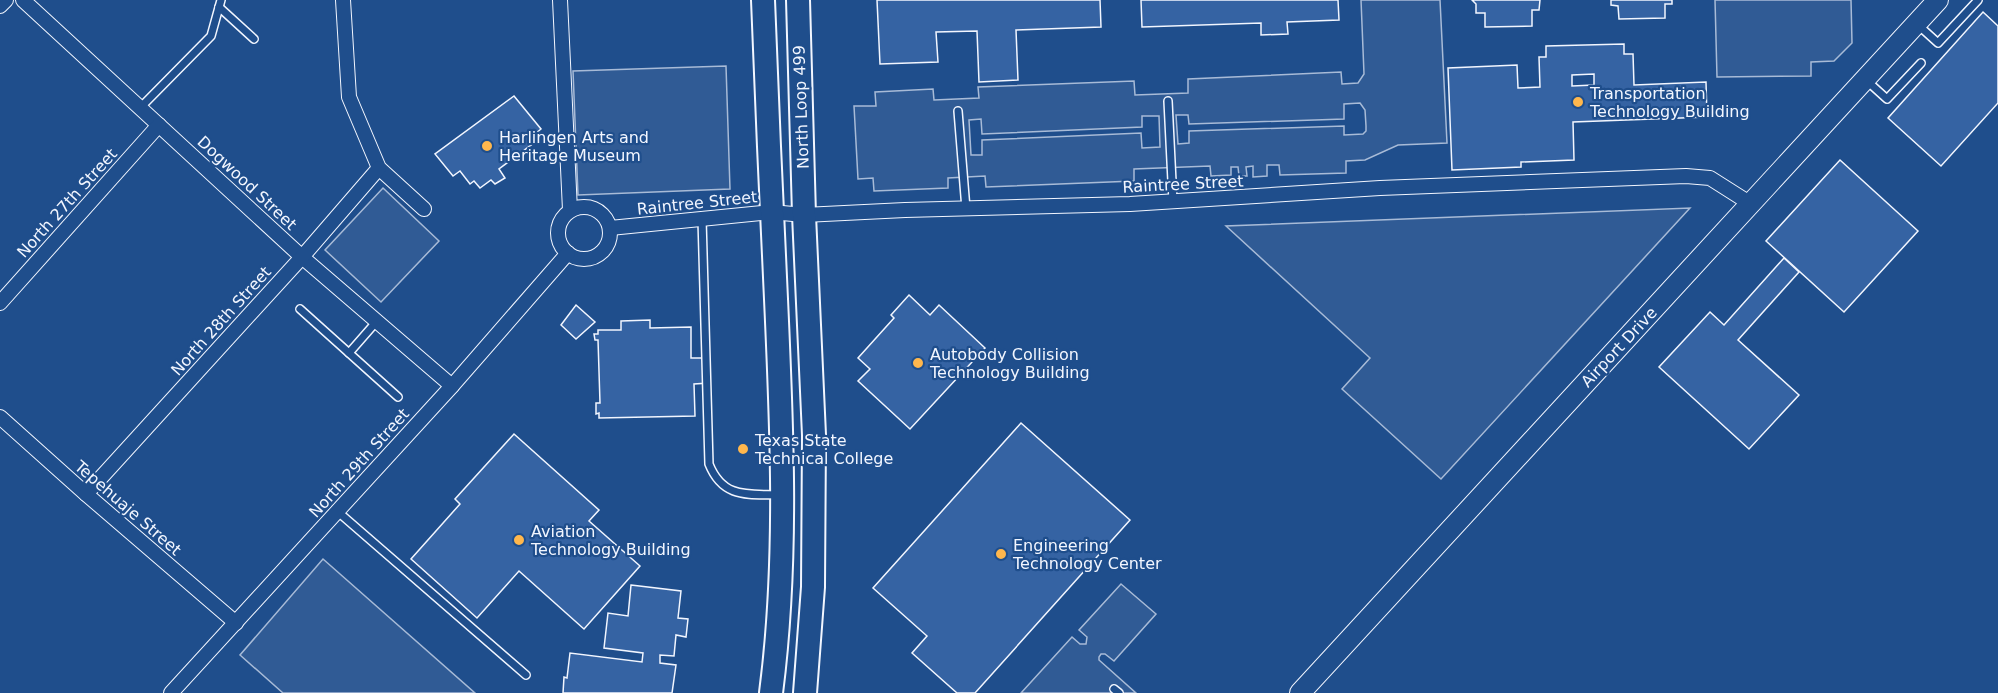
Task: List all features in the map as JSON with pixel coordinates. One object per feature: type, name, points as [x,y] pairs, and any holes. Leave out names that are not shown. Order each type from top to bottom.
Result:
[{"type":"main road","name":"North Loop 499","points":[[763,0],[782,442],[777,644],[771,693]]},
{"type":"main road","name":"North Loop 499","points":[[798,0],[804,215],[814,435],[813,587],[805,693]]},
{"type":"street","points":[[0,6],[6,0]]},
{"type":"street","name":"Dogwood Street","points":[[23,0],[302,257],[452,386]]},
{"type":"street","points":[[343,0],[349,97],[379,168],[424,209]]},
{"type":"street","points":[[560,0],[570,210]]},
{"type":"street","name":"Airport Drive","points":[[1300,693],[1938,2]]},
{"type":"street","name":"North 27th Street","points":[[0,303],[159,125]]},
{"type":"street","name":"North 28th Street","points":[[86,494],[302,257],[379,168]]},
{"type":"street","name":"Raintree Street","points":[[610,228],[771,212],[804,215],[1173,202],[1380,188],[1686,176],[1710,178],[1751,204]]},
{"type":"street","points":[[583,206],[595,208],[605,217],[610,228],[609,241],[603,251],[592,258],[579,259],[568,253],[560,243],[558,231],[561,219],[570,210],[583,206]]},
{"type":"street","name":"North 29th Street","points":[[171,693],[452,386],[568,253]]},
{"type":"street","name":"Tepehuaje Street","points":[[0,417],[236,623]]},
{"type":"lane","points":[[1917,24],[1938,43],[1978,0]]},
{"type":"lane","points":[[140,108],[211,36],[220,3]]},
{"type":"lane","points":[[220,3],[254,39]]},
{"type":"lane","points":[[1866,80],[1887,99],[1921,63]]},
{"type":"lane","points":[[1168,101],[1173,202]]},
{"type":"lane","points":[[958,111],[966,208]]},
{"type":"lane","points":[[702,219],[709,464],[714,476],[732,491],[741,494],[782,495]]},
{"type":"lane","points":[[300,309],[398,397]]},
{"type":"lane","points":[[349,353],[377,321]]},
{"type":"lane","points":[[337,511],[526,675]]},
{"type":"shaded area","points":[[1361,0],[1440,0],[1447,143],[1398,145],[1365,160],[1346,161],[1346,173],[1280,175],[1279,165],[1267,165],[1267,176],[1253,177],[1253,166],[1246,167],[1247,176],[1239,176],[1238,167],[1231,167],[1231,175],[1211,176],[1210,166],[1134,169],[1134,181],[986,187],[985,176],[948,178],[948,188],[874,191],[873,178],[858,179],[854,106],[876,106],[875,92],[933,89],[934,100],[979,98],[978,87],[1134,81],[1135,95],[1188,93],[1188,79],[1341,72],[1342,84],[1358,83],[1364,74]],"holes":[[[1360,103],[1365,110],[1366,131],[1363,134],[1344,135],[1344,126],[1189,131],[1189,143],[1178,144],[1176,115],[1188,115],[1189,124],[1344,119],[1344,104]],[[1142,116],[1159,116],[1160,147],[1142,148],[1141,133],[982,140],[982,155],[971,155],[969,120],[981,119],[982,134],[1142,127]]]},
{"type":"shaded area","points":[[1715,0],[1851,0],[1852,43],[1834,61],[1811,62],[1811,76],[1717,77]]},
{"type":"shaded area","points":[[726,66],[730,189],[578,195],[573,71]]},
{"type":"shaded area","points":[[383,188],[439,241],[381,302],[325,250]]},
{"type":"shaded area","points":[[1690,208],[1441,479],[1342,389],[1370,358],[1226,226]]},
{"type":"shaded area","points":[[323,559],[475,693],[283,693],[240,655]]},
{"type":"shaded area","points":[[1121,584],[1156,614],[1114,661],[1105,654],[1101,654],[1099,660],[1136,693],[1021,693],[1072,637],[1080,644],[1086,644],[1087,637],[1079,630]]},
{"type":"building","points":[[877,0],[1100,0],[1101,27],[1016,30],[1018,80],[979,82],[977,31],[936,32],[938,62],[880,64]]},
{"type":"building","points":[[1141,0],[1338,0],[1339,20],[1287,22],[1288,34],[1261,35],[1261,23],[1142,27]]},
{"type":"building","points":[[1472,0],[1540,0],[1539,10],[1532,10],[1532,26],[1485,27],[1485,13],[1476,13],[1476,4]]},
{"type":"building","points":[[1611,0],[1672,0],[1672,4],[1665,4],[1665,18],[1619,19],[1618,6],[1611,5]]},
{"type":"building","points":[[1983,12],[1998,26],[1998,103],[1941,166],[1888,118]]},
{"type":"building","name":"Transportation Technology Building","points":[[1624,44],[1624,54],[1633,54],[1634,85],[1706,82],[1707,117],[1573,122],[1574,160],[1521,162],[1521,167],[1452,170],[1448,68],[1517,65],[1518,88],[1540,87],[1539,57],[1546,57],[1546,46]],"holes":[[[1594,74],[1594,85],[1572,86],[1572,75]]]},
{"type":"building","name":"Harlingen Arts and Heritage Museum","points":[[514,96],[541,129],[535,134],[539,139],[499,169],[505,178],[495,184],[491,180],[480,188],[474,181],[470,184],[460,171],[453,176],[435,154]]},
{"type":"building","points":[[1840,160],[1918,231],[1844,312],[1766,241]]},
{"type":"building","points":[[1784,258],[1799,272],[1738,340],[1799,395],[1749,449],[1659,367],[1710,312],[1724,325]]},
{"type":"building","name":"Autobody Collision Technology Building","points":[[909,295],[930,315],[939,305],[985,348],[910,429],[858,381],[870,369],[858,358],[894,318],[891,315]]},
{"type":"building","points":[[576,305],[595,322],[576,339],[561,325]]},
{"type":"building","points":[[650,320],[650,328],[691,327],[691,358],[708,358],[709,383],[694,384],[695,416],[599,418],[599,413],[596,414],[596,403],[600,403],[598,340],[595,340],[594,334],[598,334],[598,330],[621,330],[621,321]]},
{"type":"building","name":"Engineering Technology Center","points":[[1021,423],[1130,520],[975,693],[957,693],[912,653],[927,636],[873,588]]},
{"type":"building","name":"Aviation Technology Building","points":[[514,434],[599,510],[589,521],[640,566],[584,629],[519,571],[477,618],[411,559],[460,504],[455,499]]},
{"type":"building","points":[[631,585],[681,591],[678,618],[688,619],[686,637],[676,635],[674,656],[660,655],[660,663],[676,665],[672,693],[563,693],[570,653],[642,662],[643,653],[604,648],[608,613],[628,616]]},
{"type":"place","name":"Transportation Technology Building","points":[[1578,102]]},
{"type":"place","name":"Harlingen Arts and Heritage Museum","points":[[487,146]]},
{"type":"place","name":"Autobody Collision Technology Building","points":[[918,363]]},
{"type":"place","name":"Texas State Technical College","points":[[743,449]]},
{"type":"place","name":"Aviation Technology Building","points":[[519,540]]},
{"type":"place","name":"Engineering Technology Center","points":[[1001,554]]}]
